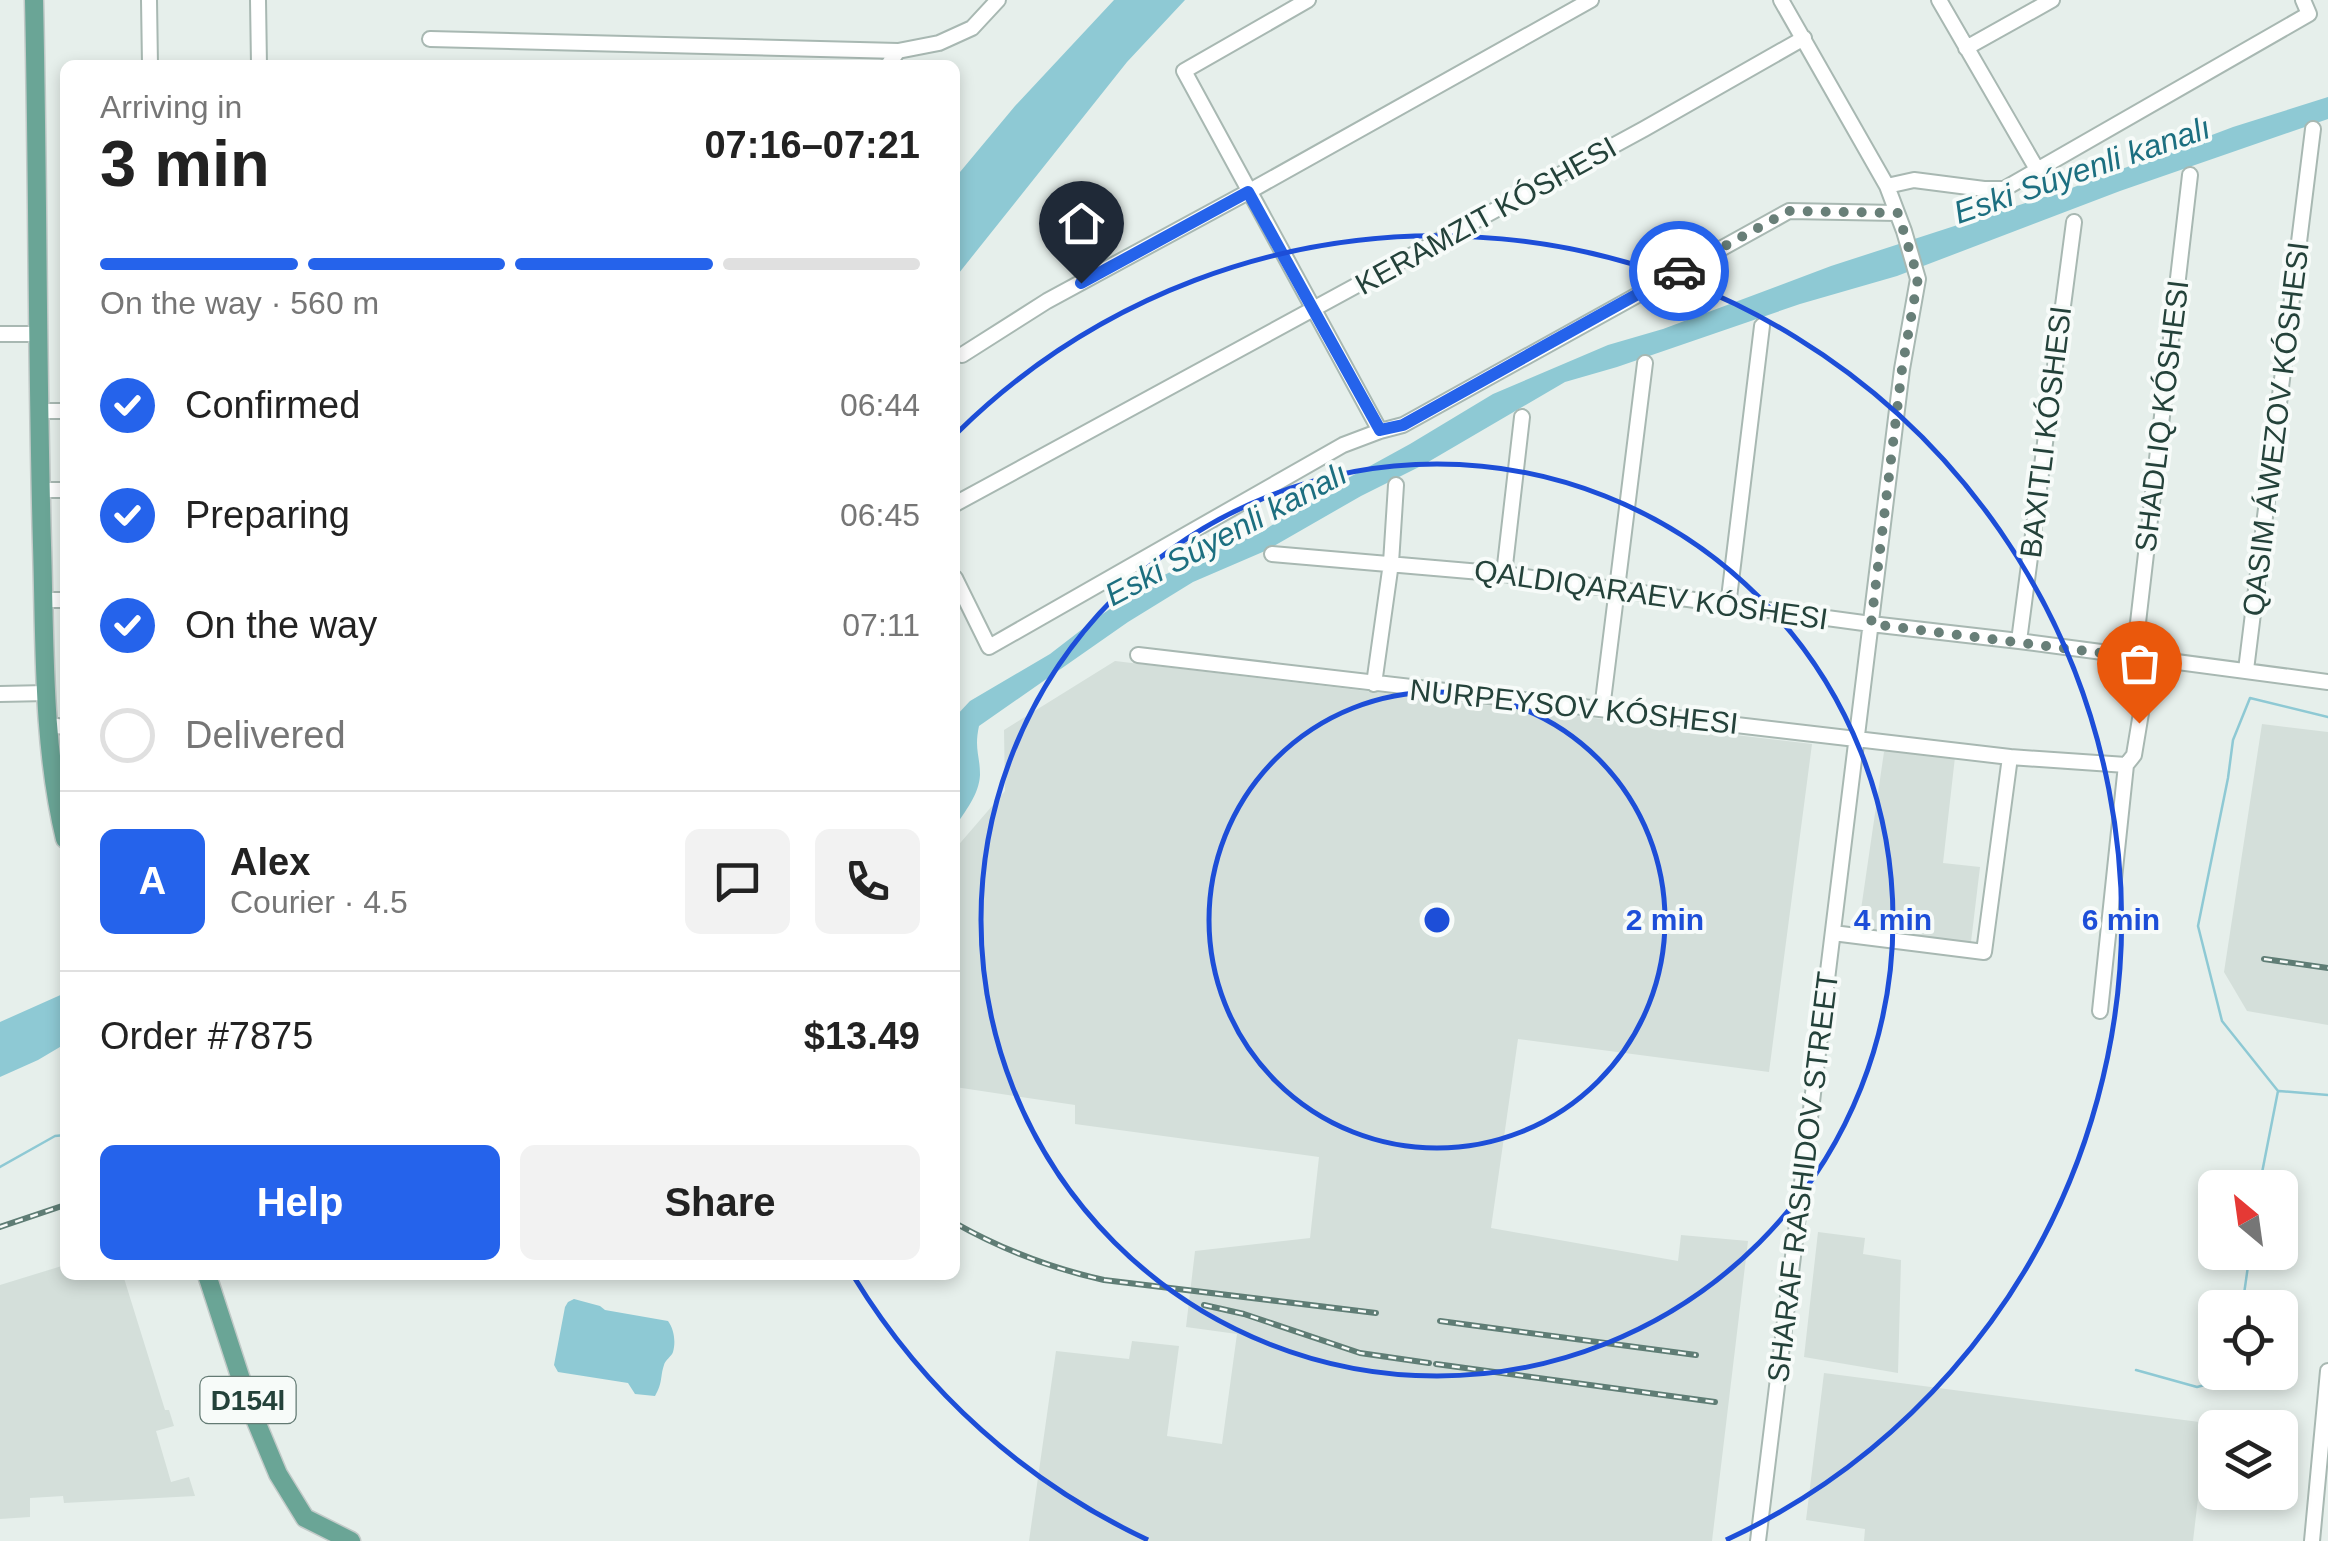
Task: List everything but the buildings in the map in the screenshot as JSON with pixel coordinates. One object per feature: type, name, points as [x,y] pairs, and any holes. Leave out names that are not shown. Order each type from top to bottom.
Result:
[{"type":"main road","points":[[34,0],[40,490],[47,693],[57,726],[56,802],[60,816]]},
{"type":"main road","name":"D154l","points":[[209,1280],[250,1407],[278,1474],[305,1518],[351,1541]]},
{"type":"street","points":[[149,0],[150,60]]},
{"type":"street","points":[[258,0],[260,60]]},
{"type":"street","points":[[430,39],[898,51],[939,43],[972,28],[998,0]]},
{"type":"street","points":[[1308,0],[1184,71],[1380,430]]},
{"type":"street","points":[[962,355],[1048,301],[1591,0]]},
{"type":"street","points":[[960,588],[990,647],[1342,445],[1403,425],[1789,211],[1898,213],[1887,186],[1782,0]]},
{"type":"street","points":[[1939,0],[2038,171]]},
{"type":"street","points":[[1966,48],[2052,0]]},
{"type":"street","points":[[1887,186],[1914,180],[2004,189],[2306,7]]},
{"type":"street","name":"KERAMZIT KÓSHESI","points":[[960,501],[1644,130],[1804,38]]},
{"type":"street","points":[[892,60],[898,51]]},
{"type":"street","points":[[2246,670],[2313,129]]},
{"type":"street","points":[[2100,1011],[2126,766],[2134,756],[2190,175]]},
{"type":"street","name":"SHARAF RASHIDOV STREET","points":[[1758,1541],[1902,369],[1918,278],[1898,213]]},
{"type":"street","points":[[2019,641],[2074,222]]},
{"type":"street","points":[[1728,606],[1762,326]]},
{"type":"street","points":[[0,334],[38,334]]},
{"type":"street","points":[[1602,709],[1645,363]]},
{"type":"street","points":[[38,411],[60,411]]},
{"type":"street","points":[[1504,574],[1522,417]]},
{"type":"street","points":[[1374,684],[1396,485]]},
{"type":"street","points":[[40,490],[60,490]]},
{"type":"street","points":[[1272,554],[1504,574],[2328,682]]},
{"type":"street","points":[[44,600],[60,600]]},
{"type":"street","name":"NURPEYSOV KÓSHESI","points":[[1138,655],[2010,757],[2126,766]]},
{"type":"street","points":[[0,694],[47,693]]},
{"type":"street","points":[[1833,934],[1984,952],[2010,757]]},
{"type":"street","points":[[2312,1541],[2328,1371]]},
{"type":"shaded area","points":[[1115,661],[1812,744],[1769,1072],[1518,1039],[1491,1228],[1678,1261],[1681,1235],[1748,1241],[1712,1541],[1029,1541],[1056,1351],[1129,1359],[1132,1341],[1179,1346],[1167,1436],[1222,1444],[1237,1334],[1186,1327],[1195,1251],[1310,1238],[1319,1157],[1075,1124],[1075,1105],[960,1088],[960,843],[1005,791],[1004,730]]},
{"type":"shaded area","points":[[2262,724],[2328,732],[2328,1025],[2247,1011],[2224,972]]},
{"type":"shaded area","points":[[1892,747],[1955,757],[1943,863],[1980,867],[1971,942],[1858,930],[1884,752]]},
{"type":"shaded area","points":[[1818,1232],[1865,1238],[1863,1254],[1901,1260],[1898,1373],[1804,1357]]},
{"type":"shaded area","points":[[60,1267],[60,1280],[125,1280],[165,1410],[169,1410],[174,1426],[156,1431],[171,1482],[189,1477],[195,1496],[64,1503],[63,1496],[30,1498],[30,1517],[0,1519],[0,1285]]},
{"type":"shaded area","points":[[1824,1373],[2198,1422],[2198,1499],[2193,1541],[1864,1541],[1865,1529],[1806,1520]]},
{"type":"water","points":[[1114,0],[1185,0],[1127,62],[960,272],[960,172],[1015,106]]},
{"type":"water","points":[[2328,97],[2328,119],[2120,191],[1897,276],[1565,382],[1265,551],[1193,582],[1128,622],[979,726],[979,782],[960,819],[960,712],[970,701],[1050,654],[1152,581],[1262,532],[1308,500],[1493,394],[1608,345],[1663,329],[1831,266],[2069,189],[2233,127]]},
{"type":"water","points":[[60,995],[60,1047],[0,1077],[0,1022]]},
{"type":"water","points":[[574,1299],[605,1310],[668,1321],[674,1348],[655,1396],[635,1394],[628,1383],[558,1372],[554,1365],[565,1307]]},
{"type":"waterway","points":[[2263,1170],[2278,1091],[2222,1021],[2198,926],[2233,740],[2250,698],[2328,717]]},
{"type":"waterway","points":[[2279,1091],[2328,1095]]},
{"type":"waterway","name":"Eski Súyenli kanalı","points":[[0,1167],[60,1136]]},
{"type":"waterway","points":[[2245,1290],[2247,1270]]},
{"type":"waterway","points":[[2136,1370],[2198,1387]]},
{"type":"railway","points":[[2264,959],[2328,968]]},
{"type":"railway","points":[[0,1227],[60,1207]]},
{"type":"railway","points":[[960,1226],[1027,1257],[1104,1280],[1376,1313]]},
{"type":"railway","points":[[1204,1305],[1244,1314],[1360,1353],[1429,1363]]},
{"type":"railway","points":[[1440,1321],[1696,1355]]},
{"type":"railway","points":[[1436,1364],[1715,1402]]},
{"type":"way so far","points":[[1679,271],[1789,211],[1898,213],[1918,278],[1902,369],[1871,624],[2150,659],[2139,723]]},
{"type":"route","points":[[1081,283],[1248,192],[1380,430],[1403,425],[1679,271]]}]
